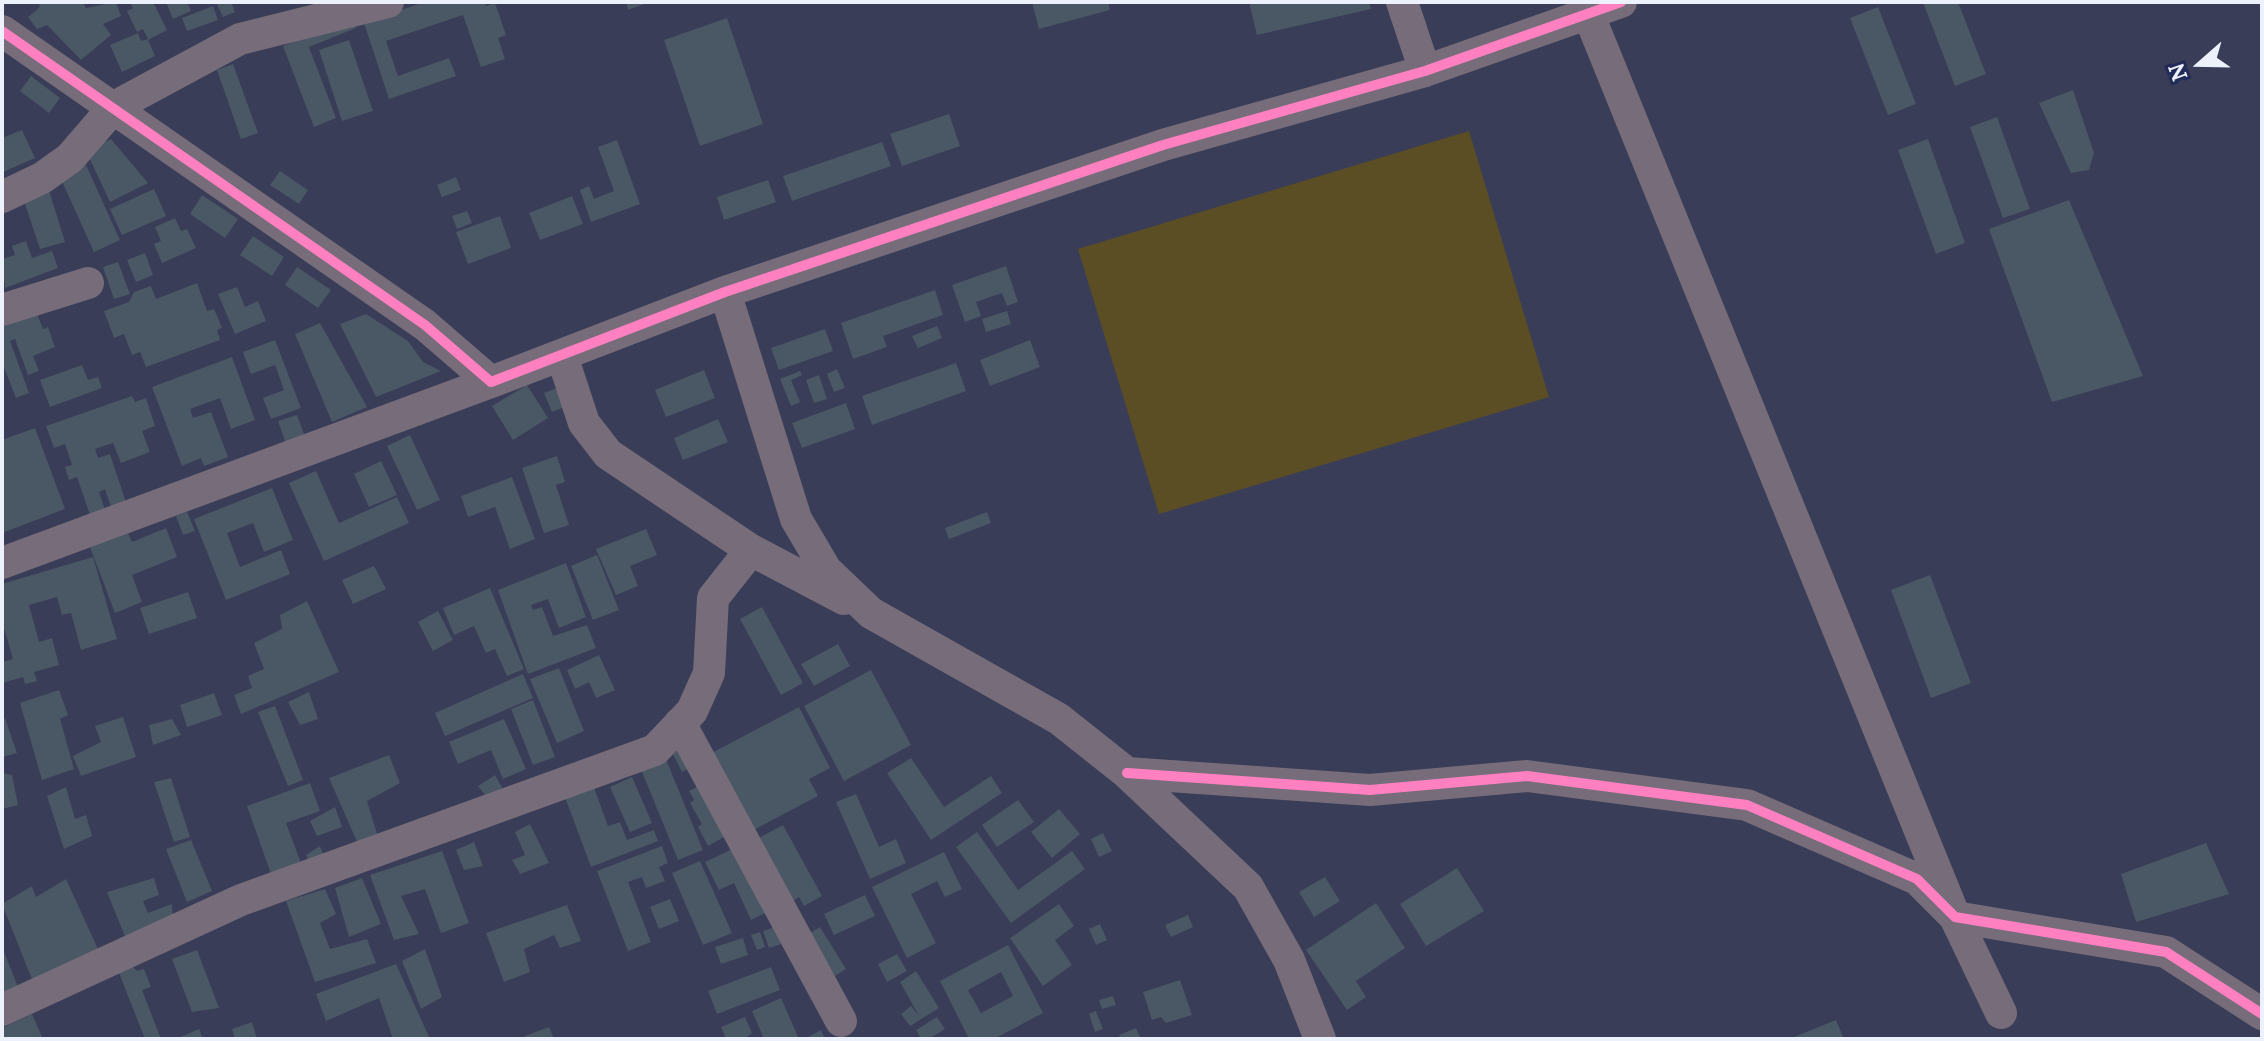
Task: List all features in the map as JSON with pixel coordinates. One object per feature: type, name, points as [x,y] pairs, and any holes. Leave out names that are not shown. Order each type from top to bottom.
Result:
[{"type":"street","points":[[2,197],[42,178],[70,158],[114,107],[240,39],[388,2]]},
{"type":"street","points":[[1402,2],[1425,71]]},
{"type":"street","points":[[2,563],[562,356],[725,292],[1163,145],[1425,71],[1621,2]]},
{"type":"street","points":[[1588,13],[1955,917],[2001,1013]]},
{"type":"street","points":[[2,31],[425,325],[491,382]]},
{"type":"street","points":[[2,310],[88,283]]},
{"type":"street","points":[[725,292],[796,519],[826,570],[871,613]]},
{"type":"street","points":[[562,356],[584,423],[608,454],[751,550],[871,613],[1059,719],[1127,773],[1248,887],[1289,960],[1320,1039]]},
{"type":"street","points":[[2,1010],[241,900],[655,750],[692,711],[709,673],[713,598],[751,550]]},
{"type":"street","points":[[680,723],[841,1021]]},
{"type":"street","points":[[1127,773],[1370,790],[1527,776],[1747,805],[1917,879],[1955,917],[2166,952],[2262,1014]]},
{"type":"shaded area","points":[[1469,131],[1549,397],[1159,514],[1078,249]]},
{"type":"building","points":[[38,2],[83,2],[86,8],[116,2],[121,16],[103,24],[111,35],[81,60],[47,25],[37,29],[28,17],[40,7]]},
{"type":"building","points":[[130,2],[153,2],[167,30],[148,40],[155,56],[122,72],[110,45],[138,33],[141,41],[148,39],[143,29],[137,32],[127,11],[133,8]]},
{"type":"building","points":[[166,2],[187,2],[191,11],[173,19]]},
{"type":"building","points":[[216,2],[231,2],[235,12],[223,17]]},
{"type":"building","points":[[424,2],[484,2],[486,6],[495,3],[506,35],[498,38],[505,59],[481,67],[463,15],[386,41],[398,76],[449,58],[456,76],[389,99],[364,23]]},
{"type":"building","points":[[626,2],[650,2],[628,10]]},
{"type":"building","points":[[1032,2],[1108,2],[1110,10],[1039,29]]},
{"type":"building","points":[[1249,2],[1369,2],[1371,9],[1257,35]]},
{"type":"building","points":[[1923,2],[1958,2],[1986,74],[1955,86]]},
{"type":"building","points":[[213,6],[218,20],[187,31],[182,18]]},
{"type":"building","points":[[1878,7],[1916,104],[1888,115],[1850,18]]},
{"type":"building","points":[[727,18],[763,124],[700,146],[664,40]]},
{"type":"building","points":[[353,20],[356,28],[309,47],[336,118],[314,127],[283,46]]},
{"type":"building","points":[[349,40],[373,111],[342,121],[319,50]]},
{"type":"building","points":[[233,64],[258,133],[241,139],[217,70]]},
{"type":"building","points":[[31,76],[60,98],[49,113],[20,91]]},
{"type":"building","points":[[2073,90],[2094,153],[2089,170],[2071,173],[2039,103]]},
{"type":"building","points":[[949,114],[960,146],[902,166],[890,134]]},
{"type":"building","points":[[1997,117],[2030,209],[2003,218],[1970,127]]},
{"type":"building","points":[[22,130],[35,158],[3,172],[2,138]]},
{"type":"building","points":[[111,139],[148,183],[110,202],[86,151]]},
{"type":"building","points":[[1928,139],[1965,243],[1936,254],[1898,150]]},
{"type":"building","points":[[617,140],[640,204],[591,222],[580,190],[589,186],[594,199],[614,191],[598,147]]},
{"type":"building","points":[[882,142],[891,166],[792,201],[783,176]]},
{"type":"building","points":[[86,165],[120,240],[94,252],[60,177]]},
{"type":"building","points":[[280,171],[308,190],[299,204],[270,185]]},
{"type":"building","points":[[456,177],[461,190],[442,197],[437,185]]},
{"type":"building","points":[[768,180],[776,202],[724,220],[717,197]]},
{"type":"building","points":[[48,187],[65,242],[40,249],[22,195]]},
{"type":"building","points":[[154,189],[166,216],[122,235],[110,209]]},
{"type":"building","points":[[202,195],[238,219],[225,238],[190,214]]},
{"type":"building","points":[[572,196],[583,224],[540,240],[529,213]]},
{"type":"building","points":[[2069,200],[2143,376],[2052,402],[1989,229]]},
{"type":"building","points":[[467,211],[472,223],[457,229],[452,216]]},
{"type":"building","points":[[500,216],[511,248],[468,264],[456,232]]},
{"type":"building","points":[[175,218],[181,231],[187,229],[196,248],[162,263],[154,244],[161,241],[155,227]]},
{"type":"building","points":[[253,236],[284,257],[272,276],[240,255]]},
{"type":"building","points":[[26,241],[32,258],[52,251],[58,268],[5,288],[2,259],[15,255],[12,246]]},
{"type":"building","points":[[145,253],[153,275],[136,282],[127,260]]},
{"type":"building","points":[[118,262],[130,294],[114,299],[103,267]]},
{"type":"building","points":[[1006,266],[1018,302],[1007,306],[1002,293],[976,302],[981,316],[965,322],[952,285]]},
{"type":"building","points":[[297,267],[331,290],[318,308],[285,285]]},
{"type":"building","points":[[197,283],[207,311],[214,309],[222,328],[217,330],[220,340],[146,367],[140,352],[132,355],[124,334],[114,338],[104,311],[129,302],[134,292],[151,286],[156,299]]},
{"type":"building","points":[[237,287],[245,307],[258,301],[266,321],[235,334],[218,294]]},
{"type":"building","points":[[935,290],[943,315],[883,336],[887,347],[853,359],[841,323]]},
{"type":"building","points":[[33,304],[43,329],[48,327],[55,347],[33,356],[39,371],[28,375],[15,339],[10,341],[29,393],[16,398],[2,362],[2,316]]},
{"type":"building","points":[[1007,311],[1011,324],[986,332],[982,319]]},
{"type":"building","points":[[366,314],[408,341],[423,362],[441,371],[376,397],[340,324]]},
{"type":"building","points":[[320,323],[367,407],[332,422],[295,334]]},
{"type":"building","points":[[937,326],[942,338],[918,348],[912,336]]},
{"type":"building","points":[[825,329],[833,351],[779,370],[771,348]]},
{"type":"building","points":[[275,340],[301,408],[271,419],[263,398],[284,390],[275,365],[251,374],[243,352]]},
{"type":"building","points":[[1030,340],[1040,367],[990,386],[980,360]]},
{"type":"building","points":[[232,357],[255,420],[231,429],[220,398],[190,409],[193,418],[211,412],[228,457],[204,466],[201,458],[182,466],[152,387]]},
{"type":"building","points":[[956,363],[966,391],[872,425],[862,396]]},
{"type":"building","points":[[82,365],[88,380],[98,377],[102,388],[50,407],[40,380]]},
{"type":"building","points":[[837,369],[845,388],[834,392],[827,374]]},
{"type":"building","points":[[704,370],[715,398],[666,417],[655,390]]},
{"type":"building","points":[[800,371],[802,375],[791,380],[800,402],[791,406],[780,379]]},
{"type":"building","points":[[819,375],[827,399],[814,403],[806,380]]},
{"type":"building","points":[[527,385],[548,418],[513,440],[492,406]]},
{"type":"building","points":[[562,386],[569,405],[552,412],[544,393]]},
{"type":"building","points":[[132,396],[135,402],[146,398],[155,426],[142,431],[150,452],[121,463],[113,443],[95,449],[98,458],[110,454],[126,502],[111,507],[105,489],[99,492],[105,510],[90,515],[77,477],[69,480],[65,467],[72,465],[65,444],[54,448],[46,426]]},
{"type":"building","points":[[846,403],[855,429],[802,448],[792,423]]},
{"type":"building","points":[[297,415],[305,437],[286,444],[278,421]]},
{"type":"building","points":[[718,419],[728,442],[683,460],[674,438]]},
{"type":"building","points":[[35,428],[65,509],[2,533],[2,440]]},
{"type":"building","points":[[410,435],[440,500],[417,510],[387,446]]},
{"type":"building","points":[[557,456],[565,482],[556,485],[569,525],[544,533],[522,468]]},
{"type":"building","points":[[381,461],[397,495],[369,507],[354,474]]},
{"type":"building","points":[[316,471],[339,523],[397,497],[409,523],[324,561],[289,483]]},
{"type":"building","points":[[512,477],[535,539],[510,549],[495,507],[468,517],[461,496]]},
{"type":"building","points":[[272,488],[293,540],[264,552],[253,523],[227,533],[240,567],[281,550],[290,574],[226,600],[194,519]]},
{"type":"building","points":[[187,512],[195,531],[183,535],[176,516]]},
{"type":"building","points":[[987,512],[991,523],[949,539],[945,528]]},
{"type":"building","points":[[166,528],[177,557],[132,575],[142,602],[115,613],[90,547],[128,533],[132,542]]},
{"type":"building","points":[[646,529],[657,555],[630,566],[638,586],[616,595],[596,549]]},
{"type":"building","points":[[597,555],[619,610],[593,620],[571,566]]},
{"type":"building","points":[[93,557],[117,639],[81,650],[71,613],[62,615],[57,597],[29,605],[39,642],[52,638],[59,665],[34,672],[37,681],[25,684],[23,677],[2,683],[2,662],[13,659],[2,621],[2,584]]},
{"type":"building","points":[[566,563],[586,617],[559,628],[548,599],[531,605],[533,610],[542,607],[553,636],[587,625],[596,648],[528,674],[498,590]]},
{"type":"building","points":[[374,566],[386,589],[353,604],[342,580]]},
{"type":"building","points":[[1930,575],[1971,683],[1931,698],[1891,590]]},
{"type":"building","points":[[490,588],[524,669],[507,676],[495,649],[486,653],[474,626],[454,635],[443,608]]},
{"type":"building","points":[[188,592],[197,618],[149,634],[140,608]]},
{"type":"building","points":[[307,601],[339,672],[241,714],[234,695],[252,688],[248,676],[264,669],[254,643],[282,629],[280,615]]},
{"type":"building","points":[[762,607],[803,683],[781,695],[740,619]]},
{"type":"building","points":[[438,611],[453,640],[433,651],[418,622]]},
{"type":"building","points":[[838,644],[850,666],[814,686],[801,664]]},
{"type":"building","points":[[599,655],[615,690],[596,698],[589,682],[575,689],[567,670]]},
{"type":"building","points":[[559,668],[584,731],[557,743],[530,679]]},
{"type":"building","points":[[871,670],[911,745],[844,781],[804,706]]},
{"type":"building","points":[[523,674],[533,698],[445,736],[435,713]]},
{"type":"building","points":[[59,690],[68,715],[60,719],[74,769],[42,780],[20,703]]},
{"type":"building","points":[[309,692],[318,719],[300,725],[288,702]]},
{"type":"building","points":[[214,693],[222,715],[187,727],[180,705]]},
{"type":"building","points":[[533,700],[555,757],[533,765],[511,709]]},
{"type":"building","points":[[275,706],[303,780],[288,786],[258,712]]},
{"type":"building","points":[[799,707],[830,768],[809,779],[818,796],[744,835],[704,757]]},
{"type":"building","points":[[123,717],[136,757],[81,776],[73,756],[101,742],[95,726]]},
{"type":"building","points":[[5,718],[17,753],[2,757],[2,719]]},
{"type":"building","points":[[172,719],[181,735],[153,745],[149,725]]},
{"type":"building","points":[[504,719],[526,769],[503,779],[491,750],[458,764],[449,742]]},
{"type":"building","points":[[685,742],[696,764],[682,772],[670,749]]},
{"type":"building","points":[[663,752],[703,850],[678,860],[638,762]]},
{"type":"building","points":[[389,755],[400,783],[367,801],[377,834],[358,844],[329,778]]},
{"type":"building","points":[[911,758],[944,807],[991,776],[1002,793],[931,840],[887,773]]},
{"type":"building","points":[[2,773],[12,775],[18,805],[2,809]]},
{"type":"building","points":[[495,775],[504,791],[489,800],[478,786]]},
{"type":"building","points":[[632,777],[652,823],[630,832],[610,787]]},
{"type":"building","points":[[171,778],[190,837],[174,842],[154,782]]},
{"type":"building","points":[[707,781],[733,832],[708,846],[698,827],[702,824],[690,803],[694,800],[689,791]]},
{"type":"building","points":[[310,783],[320,811],[286,823],[301,863],[271,874],[247,806]]},
{"type":"building","points":[[593,785],[608,826],[620,822],[627,840],[654,830],[658,841],[591,867],[562,789]]},
{"type":"building","points":[[66,787],[75,819],[86,815],[92,836],[64,849],[47,796]]},
{"type":"building","points":[[856,794],[879,847],[896,839],[906,863],[870,879],[836,802]]},
{"type":"building","points":[[1018,800],[1034,822],[997,847],[982,825]]},
{"type":"building","points":[[335,807],[342,827],[317,836],[310,821]]},
{"type":"building","points":[[1059,809],[1080,834],[1052,858],[1031,832]]},
{"type":"building","points":[[530,824],[549,863],[520,874],[512,860],[525,855],[515,832]]},
{"type":"building","points":[[783,825],[822,896],[804,906],[799,897],[790,903],[755,840]]},
{"type":"building","points":[[977,832],[1018,890],[1072,851],[1085,869],[1011,923],[956,847]]},
{"type":"building","points":[[1103,833],[1112,851],[1099,857],[1091,839]]},
{"type":"building","points":[[191,840],[212,891],[187,902],[166,849]]},
{"type":"building","points":[[474,842],[483,866],[464,870],[456,850]]},
{"type":"building","points":[[2206,843],[2229,894],[2136,922],[2121,874]]},
{"type":"building","points":[[743,844],[773,909],[751,920],[734,883],[719,890],[705,862]]},
{"type":"building","points":[[320,846],[326,862],[312,868],[306,855]]},
{"type":"building","points":[[662,846],[668,863],[659,867],[665,881],[646,888],[642,877],[628,882],[651,942],[628,951],[597,871]]},
{"type":"building","points":[[442,851],[469,923],[441,933],[425,889],[401,896],[419,934],[394,940],[370,875]]},
{"type":"building","points":[[944,852],[962,889],[945,897],[937,881],[911,894],[936,943],[907,958],[872,887]]},
{"type":"building","points":[[700,861],[732,933],[703,945],[672,873]]},
{"type":"building","points":[[1457,868],[1484,911],[1426,946],[1400,904]]},
{"type":"building","points":[[1325,877],[1340,901],[1314,917],[1299,892]]},
{"type":"building","points":[[154,878],[159,895],[143,901],[148,913],[172,904],[173,921],[126,939],[107,892]]},
{"type":"building","points":[[362,878],[381,924],[349,937],[335,888]]},
{"type":"building","points":[[66,879],[103,960],[35,987],[2,904],[32,886],[36,897]]},
{"type":"building","points":[[325,889],[336,914],[320,923],[330,949],[367,939],[376,963],[315,982],[286,901]]},
{"type":"building","points":[[865,895],[875,916],[834,935],[824,914]]},
{"type":"building","points":[[670,899],[679,921],[659,929],[650,907]]},
{"type":"building","points":[[1376,903],[1405,948],[1356,981],[1366,997],[1347,1010],[1306,950]]},
{"type":"building","points":[[1059,904],[1074,926],[1055,940],[1072,965],[1043,986],[1010,938]]},
{"type":"building","points":[[567,905],[581,941],[560,948],[554,935],[524,949],[530,972],[504,982],[486,933]]},
{"type":"building","points":[[1188,915],[1193,927],[1171,937],[1165,925]]},
{"type":"building","points":[[784,924],[790,941],[769,948],[763,931]]},
{"type":"building","points":[[1100,924],[1107,940],[1096,945],[1089,929]]},
{"type":"building","points":[[820,927],[846,969],[835,976],[808,934]]},
{"type":"building","points":[[760,932],[765,947],[757,950],[751,935]]},
{"type":"building","points":[[743,938],[748,955],[721,964],[715,947]]},
{"type":"building","points":[[1008,945],[1043,1013],[994,1039],[969,1039],[940,981]],"holes":[[[1001,972],[1013,996],[981,1013],[968,990]]]},
{"type":"building","points":[[2,947],[22,997],[2,1004]]},
{"type":"building","points":[[425,949],[442,997],[421,1009],[402,961]]},
{"type":"building","points":[[197,950],[219,1008],[192,1012],[172,959]]},
{"type":"building","points":[[897,954],[907,971],[887,982],[878,964]]},
{"type":"building","points":[[129,963],[137,971],[144,969],[151,987],[142,990],[161,1039],[145,1039],[117,968]]},
{"type":"building","points":[[396,964],[430,1039],[393,1039],[379,998],[326,1021],[316,994]]},
{"type":"building","points":[[771,967],[780,990],[717,1014],[708,991]]},
{"type":"building","points":[[916,971],[939,1008],[910,1026],[901,1014],[911,1006],[919,1016],[900,982]]},
{"type":"building","points":[[1180,980],[1192,1015],[1166,1023],[1161,1017],[1152,1020],[1143,992]]},
{"type":"building","points":[[1113,996],[1116,1005],[1102,1009],[1099,1000]]},
{"type":"building","points":[[781,998],[799,1039],[764,1039],[752,1011]]},
{"type":"building","points":[[1096,1011],[1103,1029],[1095,1032],[1089,1014]]},
{"type":"building","points":[[32,1014],[43,1039],[2,1039],[2,1028]]},
{"type":"building","points":[[745,1017],[752,1033],[745,1039],[726,1039],[721,1027]]},
{"type":"building","points":[[937,1017],[945,1029],[929,1039],[921,1039],[916,1030]]},
{"type":"building","points":[[1836,1020],[1844,1039],[1789,1039]]},
{"type":"building","points":[[252,1022],[257,1039],[235,1039],[232,1029]]},
{"type":"building","points":[[549,1027],[554,1039],[526,1039],[525,1036]]},
{"type":"building","points":[[1136,1028],[1141,1039],[1121,1039],[1119,1035]]},
{"type":"building","points":[[199,1029],[203,1039],[176,1039]]},
{"type":"building","points":[[821,1030],[825,1039],[809,1039],[808,1037]]},
{"type":"cycle path","points":[[2,31],[425,325],[491,382],[725,292],[1163,145],[1425,71],[1621,2]]},
{"type":"cycle path","points":[[1127,773],[1370,790],[1527,776],[1747,805],[1917,879],[1955,917],[2166,952],[2262,1014]]}]
